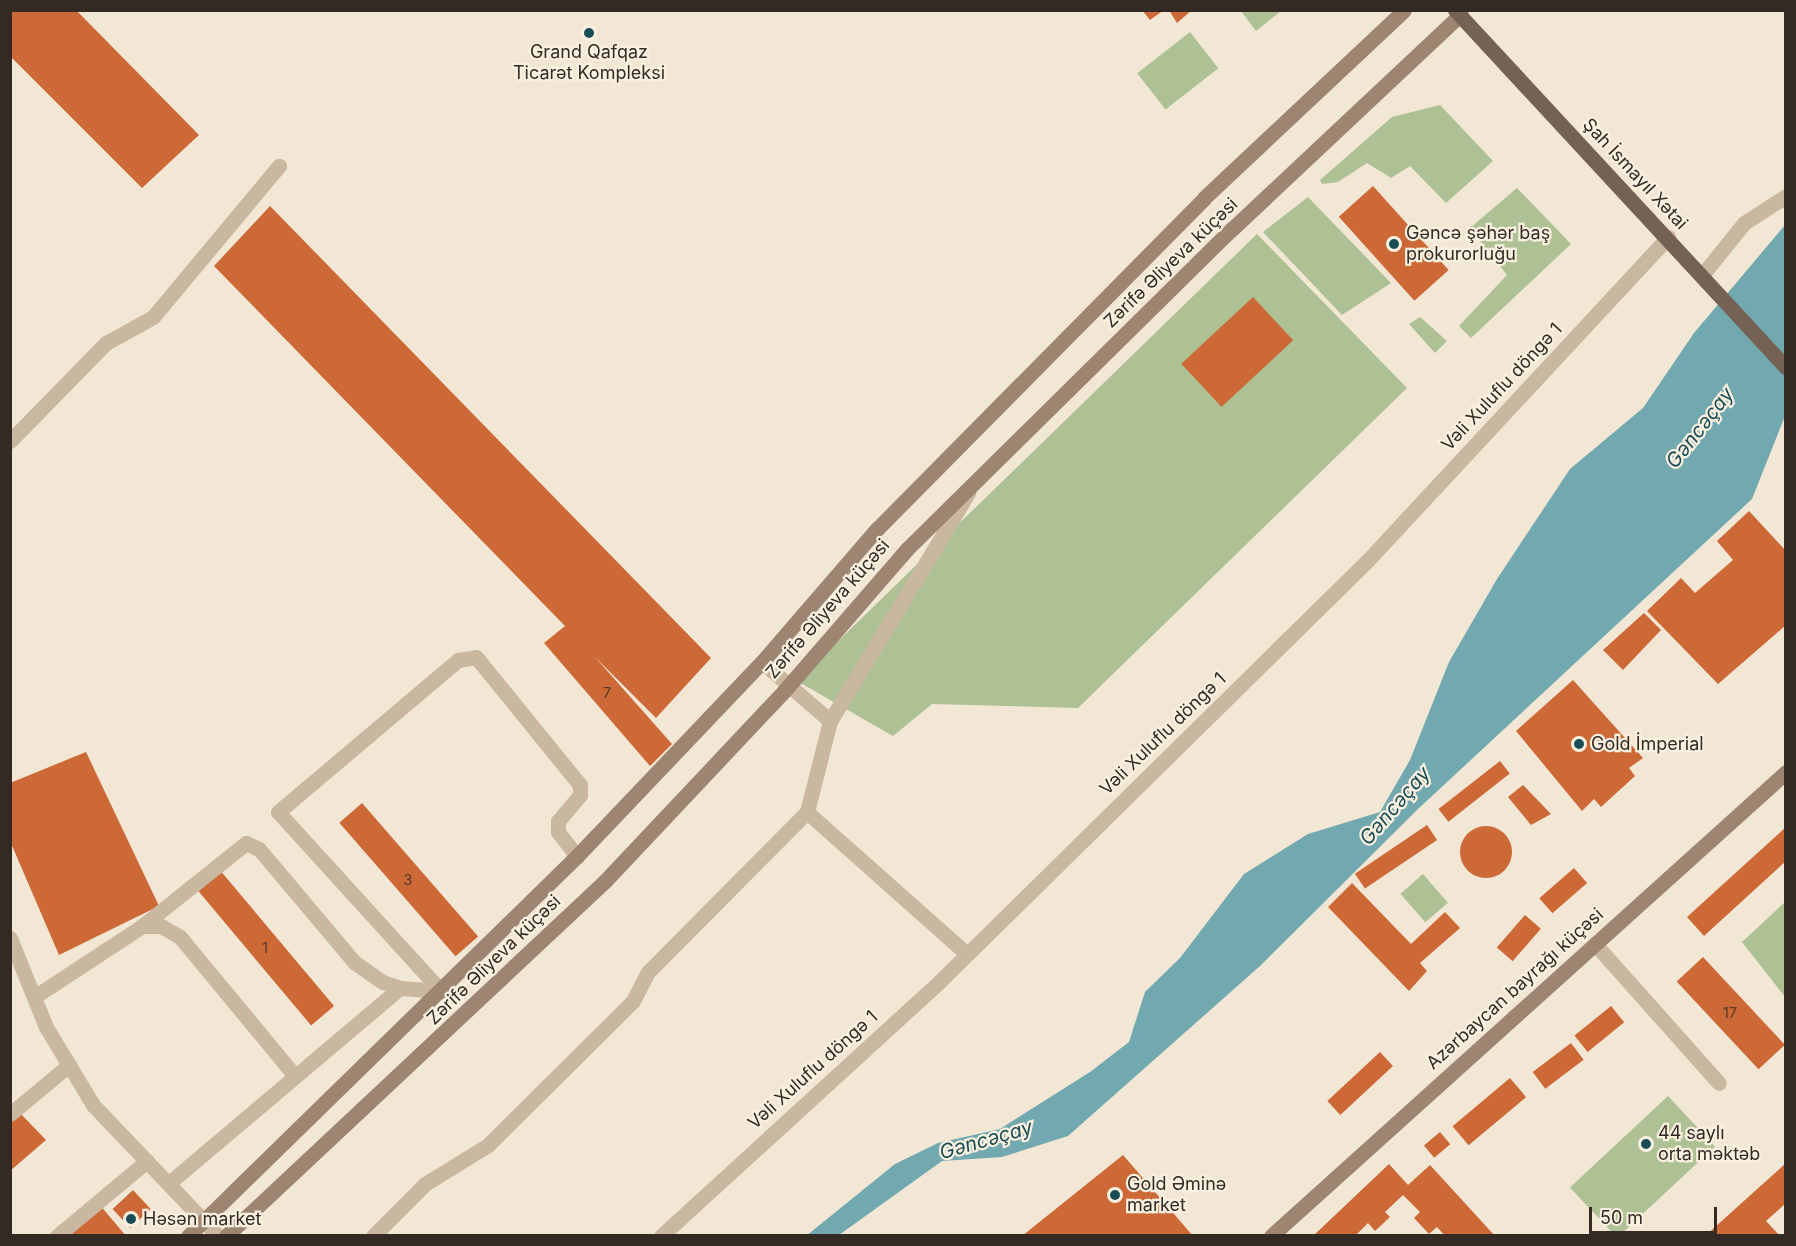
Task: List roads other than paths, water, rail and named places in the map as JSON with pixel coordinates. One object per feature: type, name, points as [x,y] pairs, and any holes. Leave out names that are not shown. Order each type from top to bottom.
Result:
[{"type":"main road","name":"Şah İsmayıl Xətai","points":[[1458,12],[1716,288],[1785,367]]},
{"type":"street","name":"Zərifə Əliyeva küçəsi","points":[[188,1236],[577,856],[762,662],[877,529],[1204,198],[1404,10]]},
{"type":"street","name":"Zərifə Əliyeva küçəsi","points":[[226,1236],[605,881],[789,684],[907,549],[1232,229],[1458,12]]},
{"type":"street","points":[[10,441],[106,343],[153,317],[279,166]]},
{"type":"street","points":[[1703,274],[1744,223],[1785,196]]},
{"type":"street","name":"Vəli Xuluflu döngə 1","points":[[661,1236],[967,954],[1368,560],[1668,237]]},
{"type":"street","points":[[373,1236],[425,1184],[488,1145],[633,1001],[648,972],[807,812],[830,721],[974,483]]},
{"type":"street","points":[[441,991],[278,812],[458,660],[476,657],[580,786],[580,795],[558,821],[558,832],[577,856]]},
{"type":"street","points":[[762,662],[830,721]]},
{"type":"street","name":"Azərbaycan bayrağı küçəsi","points":[[1271,1236],[1785,772]]},
{"type":"street","points":[[807,812],[967,954]]},
{"type":"street","points":[[34,997],[142,926],[246,843],[259,849],[354,962],[383,982],[400,988],[441,991]]},
{"type":"street","points":[[142,926],[161,926],[180,938],[295,1076]]},
{"type":"street","points":[[1595,944],[1719,1083]]},
{"type":"street","points":[[12,946],[34,997],[69,1065],[93,1105],[218,1236]]},
{"type":"street","points":[[169,1183],[400,988]]},
{"type":"street","points":[[10,1114],[69,1065]]},
{"type":"street","points":[[57,1236],[147,1161]]},
{"type":"water","name":"Gəncəçay","points":[[1785,225],[1785,416],[1752,499],[1418,809],[1260,966],[1068,1136],[1002,1157],[942,1161],[839,1235],[806,1236],[895,1164],[938,1143],[1000,1129],[1090,1072],[1129,1042],[1145,992],[1180,958],[1244,874],[1308,834],[1380,812],[1410,760],[1449,662],[1497,579],[1570,469],[1643,408],[1694,333]]},
{"type":"place","name":"Grand Qafqaz Ticarət Kompleksi","points":[[589,33]]},
{"type":"place","name":"Gəncə şəhər baş prokurorluğu","points":[[1394,244]]},
{"type":"place","name":"Gold İmperial","points":[[1579,744]]},
{"type":"place","name":"44 saylı orta məktəb","points":[[1646,1144]]},
{"type":"place","name":"Gold Əminə market","points":[[1115,1195]]},
{"type":"place","name":"Həsən market","points":[[131,1219]]}]
